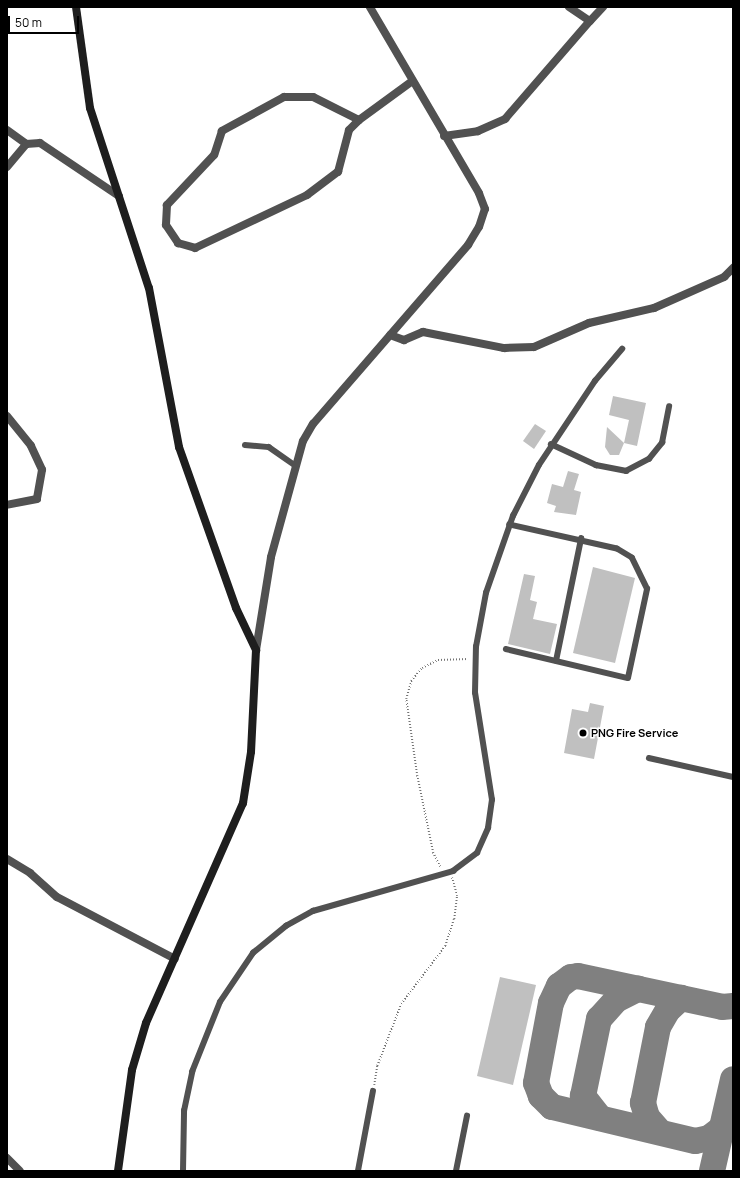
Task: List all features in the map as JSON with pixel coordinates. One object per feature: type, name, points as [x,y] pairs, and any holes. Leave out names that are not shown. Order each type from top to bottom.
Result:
[{"type":"street","points":[[76,7],[90,108],[149,288],[183,462],[236,608],[256,650]]},
{"type":"street","points":[[118,1171],[132,1070],[151,1009],[175,959],[242,803],[251,752],[256,650],[271,557],[295,465],[313,424],[468,245],[483,217],[485,209],[479,193],[411,82],[370,7]]},
{"type":"street","points":[[569,7],[590,21]]},
{"type":"street","points":[[444,136],[478,131],[505,118],[603,7]]},
{"type":"street","points":[[359,120],[313,97],[284,96],[222,131],[214,155],[167,205],[166,225],[178,243],[195,248],[274,213],[338,172],[349,130],[359,120],[411,82]]},
{"type":"street","points":[[7,130],[26,144],[49,147],[119,196]]},
{"type":"street","points":[[7,167],[26,144]]},
{"type":"street","points":[[390,335],[404,340],[423,332],[504,348],[534,347],[590,323],[654,308],[724,277],[733,268]]},
{"type":"street","points":[[7,416],[32,446],[42,470],[37,499],[7,505]]},
{"type":"street","points":[[7,859],[30,872],[57,897],[175,959]]},
{"type":"street","points":[[7,1158],[20,1171]]},
{"type":"lane","points":[[183,1171],[184,1111],[194,1065],[220,1002],[254,953],[286,926],[313,911],[451,872],[463,867],[477,853],[488,828],[492,800],[476,693],[475,659],[480,615],[510,525],[551,444],[595,381],[622,349]]},
{"type":"lane","points":[[551,444],[596,465],[626,471],[649,459],[662,443],[669,407]]},
{"type":"lane","points":[[245,445],[269,447],[295,465]]},
{"type":"lane","points":[[506,649],[628,678],[648,589],[632,558],[606,545],[510,525]]},
{"type":"lane","points":[[556,661],[581,539]]},
{"type":"lane","points":[[649,758],[733,777]]},
{"type":"lane","points":[[358,1171],[373,1091]]},
{"type":"lane","points":[[456,1171],[466,1116]]},
{"type":"path","points":[[444,874],[433,853],[406,699],[411,681],[422,668],[438,660],[475,659]]},
{"type":"path","points":[[373,1091],[376,1066],[401,1004],[445,946],[454,919],[457,896],[451,872]]},
{"type":"building","points":[[613,396],[646,403],[637,446],[624,443],[629,420],[609,415]]},
{"type":"building","points":[[535,424],[546,431],[534,449],[523,441]]},
{"type":"building","points":[[607,427],[624,443],[619,455],[610,455],[605,447]]},
{"type":"building","points":[[568,471],[579,474],[574,490],[581,492],[576,515],[554,512],[556,506],[547,503],[552,484],[563,487]]},
{"type":"building","points":[[593,567],[635,578],[615,663],[573,653]]},
{"type":"building","points":[[524,574],[535,576],[530,600],[537,602],[533,619],[557,624],[550,654],[508,644]]},
{"type":"building","name":"PNG Fire Service","points":[[590,703],[604,706],[594,759],[564,753],[572,709],[588,712]]},
{"type":"building","points":[[500,977],[536,985],[513,1085],[477,1076]]},
{"type":"taxiway","points":[[722,1128],[709,1138],[695,1141],[552,1107],[541,1096],[536,1083],[551,1003],[559,986],[571,977],[578,976],[722,1007],[733,1006]]},
{"type":"taxiway","points":[[600,1118],[583,1096],[599,1019],[616,1000],[638,989]]},
{"type":"taxiway","points":[[660,1132],[647,1117],[643,1103],[658,1027],[668,1010],[681,998]]},
{"type":"taxiway","points":[[712,1171],[733,1079]]},
{"type":"place","name":"PNG Fire Service","points":[[583,733]]}]
